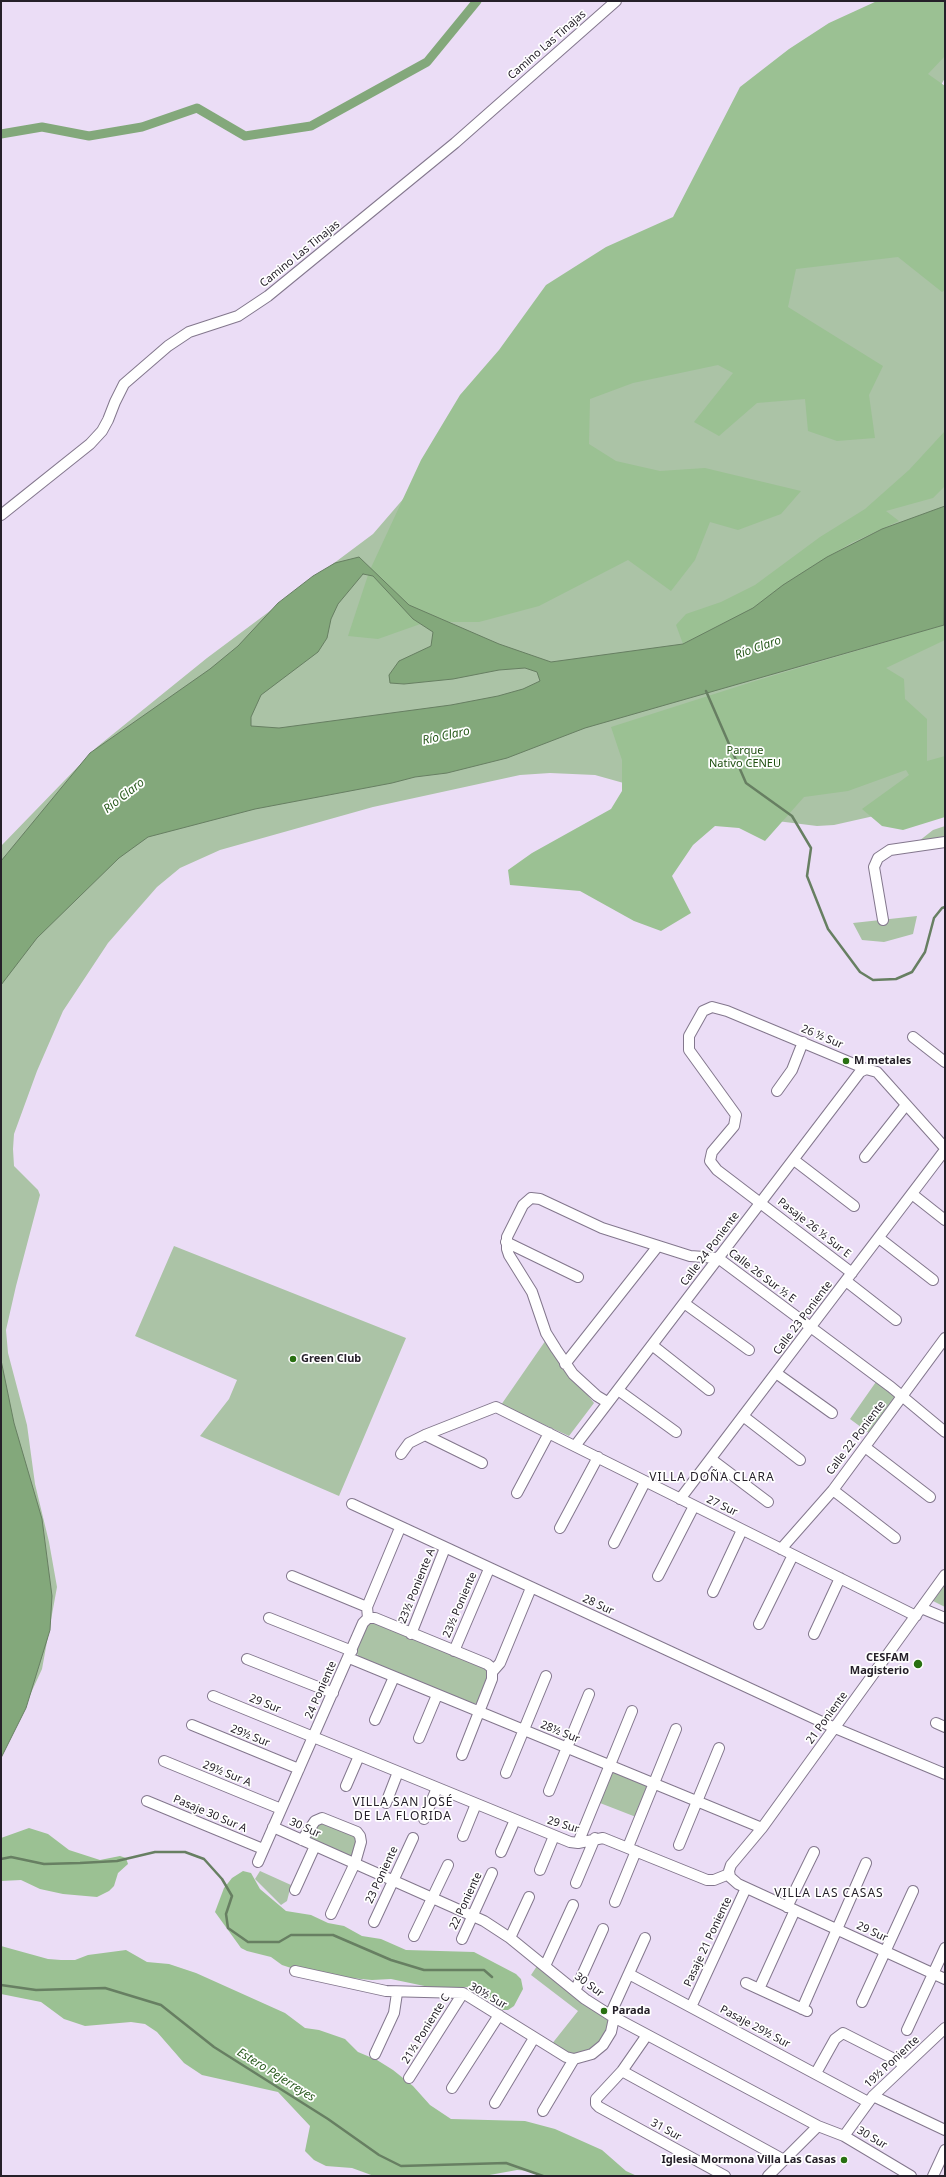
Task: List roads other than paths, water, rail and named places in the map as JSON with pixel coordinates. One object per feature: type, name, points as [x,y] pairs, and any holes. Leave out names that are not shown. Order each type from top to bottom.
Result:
[{"type":"street","name":"Camino Las Tinajas","points":[[1,515],[90,444],[108,420],[114,402],[124,384],[168,346],[189,332],[238,316],[268,296],[455,143],[616,1]]},
{"type":"street","points":[[883,920],[874,867],[878,858],[890,850],[945,842]]},
{"type":"street","name":"26 ½ Sur","points":[[736,1121],[733,1109],[689,1050],[689,1036],[703,1011],[707,1008],[727,1011],[866,1069],[877,1072],[945,1149]]},
{"type":"street","points":[[913,1037],[945,1062]]},
{"type":"street","points":[[777,1091],[792,1070],[803,1042]]},
{"type":"street","name":"Calle 24 Poniente","points":[[575,1446],[607,1402],[618,1390],[860,1072],[866,1069]]},
{"type":"street","points":[[865,1157],[906,1105]]},
{"type":"street","name":"Pasaje 26 ½ Sur E","points":[[736,1121],[712,1152],[710,1161],[717,1170],[761,1202],[849,1277],[896,1320]]},
{"type":"street","name":"Calle 23 Poniente","points":[[680,1499],[811,1328],[945,1149]]},
{"type":"street","points":[[794,1160],[854,1206]]},
{"type":"street","points":[[912,1194],[945,1220]]},
{"type":"street","name":"Calle 26 Sur ½ E","points":[[506,1245],[523,1205],[531,1198],[536,1197],[602,1228],[690,1256],[718,1258],[902,1396],[945,1432]]},
{"type":"street","points":[[878,1238],[933,1280]]},
{"type":"street","points":[[506,1245],[578,1277]]},
{"type":"street","points":[[506,1245],[532,1292],[546,1333],[566,1364],[583,1384],[607,1402]]},
{"type":"street","points":[[566,1364],[658,1246]]},
{"type":"street","points":[[684,1303],[749,1350]]},
{"type":"street","name":"Calle 22 Poniente","points":[[781,1549],[833,1490],[944,1340]]},
{"type":"street","points":[[652,1345],[709,1390]]},
{"type":"street","points":[[776,1373],[832,1413]]},
{"type":"street","points":[[618,1390],[676,1432]]},
{"type":"street","name":"27 Sur","points":[[425,1435],[496,1407],[840,1578],[918,1612],[945,1618]]},
{"type":"street","points":[[743,1416],[800,1460]]},
{"type":"street","points":[[517,1493],[549,1433]]},
{"type":"street","points":[[401,1454],[409,1443],[425,1435],[482,1463]]},
{"type":"street","points":[[865,1447],[930,1497]]},
{"type":"street","points":[[560,1528],[598,1457]]},
{"type":"street","points":[[711,1459],[768,1502]]},
{"type":"street","points":[[614,1543],[646,1482]]},
{"type":"street","points":[[833,1490],[895,1538]]},
{"type":"street","name":"28 Sur","points":[[352,1504],[400,1528],[834,1728],[945,1774]]},
{"type":"street","points":[[658,1576],[694,1506]]},
{"type":"street","points":[[400,1528],[367,1607],[368,1618],[375,1618],[487,1664],[493,1671]]},
{"type":"street","points":[[713,1592],[742,1530]]},
{"type":"street","name":"23½ Poniente A","points":[[411,1634],[445,1548]]},
{"type":"street","points":[[759,1624],[793,1555]]},
{"type":"street","name":"23½ Poniente","points":[[454,1651],[489,1569]]},
{"type":"street","name":"21 Poniente","points":[[729,1874],[731,1865],[762,1828],[945,1575]]},
{"type":"street","points":[[292,1576],[367,1607]]},
{"type":"street","points":[[814,1634],[840,1578]]},
{"type":"street","points":[[462,1755],[492,1679],[493,1671],[500,1663],[531,1588]]},
{"type":"street","name":"28½ Sur","points":[[269,1618],[394,1677],[762,1828]]},
{"type":"street","name":"24 Poniente","points":[[258,1862],[364,1621],[368,1618]]},
{"type":"street","points":[[247,1659],[333,1693]]},
{"type":"street","points":[[506,1773],[546,1676]]},
{"type":"street","points":[[375,1720],[394,1677]]},
{"type":"street","points":[[549,1791],[589,1694]]},
{"type":"street","points":[[419,1738],[437,1695]]},
{"type":"street","name":"29 Sur","points":[[213,1696],[314,1736],[358,1756],[554,1836],[578,1843],[595,1838],[603,1838],[707,1880],[714,1880],[729,1874],[735,1882],[746,1888],[945,1979]]},
{"type":"street","points":[[578,1843],[632,1711]]},
{"type":"street","name":"29½ Sur","points":[[192,1725],[299,1769]]},
{"type":"street","points":[[615,1902],[654,1784],[676,1729]]},
{"type":"street","points":[[679,1845],[719,1748]]},
{"type":"street","points":[[346,1786],[358,1756]]},
{"type":"street","name":"29½ Sur A","points":[[164,1761],[281,1809]]},
{"type":"street","points":[[386,1803],[398,1772]]},
{"type":"street","points":[[424,1819],[437,1788]]},
{"type":"street","name":"Pasaje 30 Sur A","points":[[147,1801],[263,1849]]},
{"type":"street","points":[[463,1836],[476,1804]]},
{"type":"street","points":[[302,1840],[315,1821],[320,1818],[357,1832],[361,1842],[355,1863],[331,1914]]},
{"type":"street","points":[[501,1852],[515,1820]]},
{"type":"street","name":"30 Sur","points":[[273,1827],[472,1916],[510,1938],[575,1991],[612,2017],[818,2126],[844,2136],[911,2176]]},
{"type":"street","points":[[540,1870],[554,1836]]},
{"type":"street","name":"23 Poniente","points":[[374,1922],[413,1838]]},
{"type":"street","points":[[576,1883],[595,1838]]},
{"type":"street","points":[[295,1890],[315,1846]]},
{"type":"street","points":[[759,1989],[814,1852]]},
{"type":"street","points":[[746,1983],[804,2010],[866,1863]]},
{"type":"street","points":[[414,1936],[448,1865]]},
{"type":"street","name":"22 Poniente","points":[[462,1939],[492,1873]]},
{"type":"street","name":"Pasaje 21 Poniente","points":[[691,2006],[746,1888]]},
{"type":"street","points":[[862,2002],[913,1891]]},
{"type":"street","points":[[510,1938],[529,1897]]},
{"type":"street","points":[[545,1966],[573,1905]]},
{"type":"street","points":[[575,1991],[603,1929]]},
{"type":"street","points":[[543,2111],[574,2059],[592,2054],[603,2045],[611,2032],[612,2017],[629,1974],[646,1938]]},
{"type":"street","points":[[908,2030],[945,1948]]},
{"type":"street","name":"30½ Sur","points":[[296,1971],[397,1993],[454,1992],[463,1994],[566,2057],[574,2059]]},
{"type":"street","name":"Pasaje 29½ Sur","points":[[629,1974],[816,2073],[870,2099],[945,2130]]},
{"type":"street","points":[[375,2054],[394,2013],[397,1993]]},
{"type":"street","name":"21½ Poniente C","points":[[409,2078],[463,1994]]},
{"type":"street","points":[[452,2088],[498,2015]]},
{"type":"street","name":"19½ Poniente","points":[[844,2136],[870,2099],[945,2028]]},
{"type":"street","points":[[816,2073],[834,2039],[840,2034],[847,2034],[906,2065]]},
{"type":"street","points":[[647,2035],[622,2071],[784,2160]]},
{"type":"street","points":[[495,2103],[534,2038]]},
{"type":"street","name":"31 Sur","points":[[622,2071],[596,2099],[596,2104],[725,2176]]},
{"type":"street","points":[[768,2176],[818,2126]]},
{"type":"street","points":[[933,2176],[945,2150]]},
{"type":"water","name":"Río Claro","points":[[945,506],[944,625],[585,728],[507,758],[447,773],[415,777],[392,783],[255,809],[148,837],[119,858],[37,938],[1,985],[1,861],[90,753],[210,669],[238,646],[278,603],[313,576],[335,563],[359,557],[409,605],[499,644],[551,662],[683,644],[753,608],[783,585],[827,557],[882,529]],"holes":[[[363,574],[373,576],[413,619],[433,632],[431,646],[399,661],[389,675],[390,683],[404,684],[453,679],[499,670],[525,668],[537,672],[540,681],[523,689],[498,696],[451,705],[279,728],[251,726],[251,717],[261,695],[318,652],[327,638],[331,619],[338,604]]]},
{"type":"water","points":[[1,1360],[14,1423],[42,1519],[52,1596],[50,1630],[26,1708],[1,1758]]},
{"type":"waterway","points":[[1,134],[42,127],[89,136],[142,127],[197,108],[245,136],[311,126],[427,62],[477,1]]},
{"type":"waterway","points":[[706,691],[746,783],[792,816],[811,848],[807,876],[828,929],[860,972],[873,980],[896,979],[912,972],[925,952],[934,918],[942,908],[945,907]]},
{"type":"waterway","points":[[1,1859],[11,1857],[44,1864],[80,1863],[117,1861],[155,1852],[185,1852],[204,1859],[222,1879],[232,1896],[226,1914],[228,1928],[248,1942],[279,1942],[291,1935],[333,1935],[391,1960],[424,1970],[484,1970],[492,1977]]},
{"type":"waterway","name":"Estero Pejerreyes","points":[[1,1985],[36,1990],[105,1988],[161,2005],[214,2047],[328,2119],[379,2155],[401,2166],[506,2163],[543,2176]]},
{"type":"place","name":"M metales","points":[[846,1061]]},
{"type":"place","name":"Green Club","points":[[293,1359]]},
{"type":"place","name":"CESFAM Magisterio","points":[[918,1664]]},
{"type":"place","name":"Parada","points":[[604,2011]]},
{"type":"place","name":"Iglesia Mormona Villa Las Casas","points":[[844,2160]]},
{"type":"district","name":"VILLA DOÑA CLARA","points":[[712,1478]]},
{"type":"district","name":"VILLA SAN JOSÉ DE LA FLORIDA","points":[[403,1810]]},
{"type":"district","name":"VILLA LAS CASAS","points":[[829,1894]]},
{"type":"park label","name":"Parque Nativo CENEU","points":[[745,757]]}]
